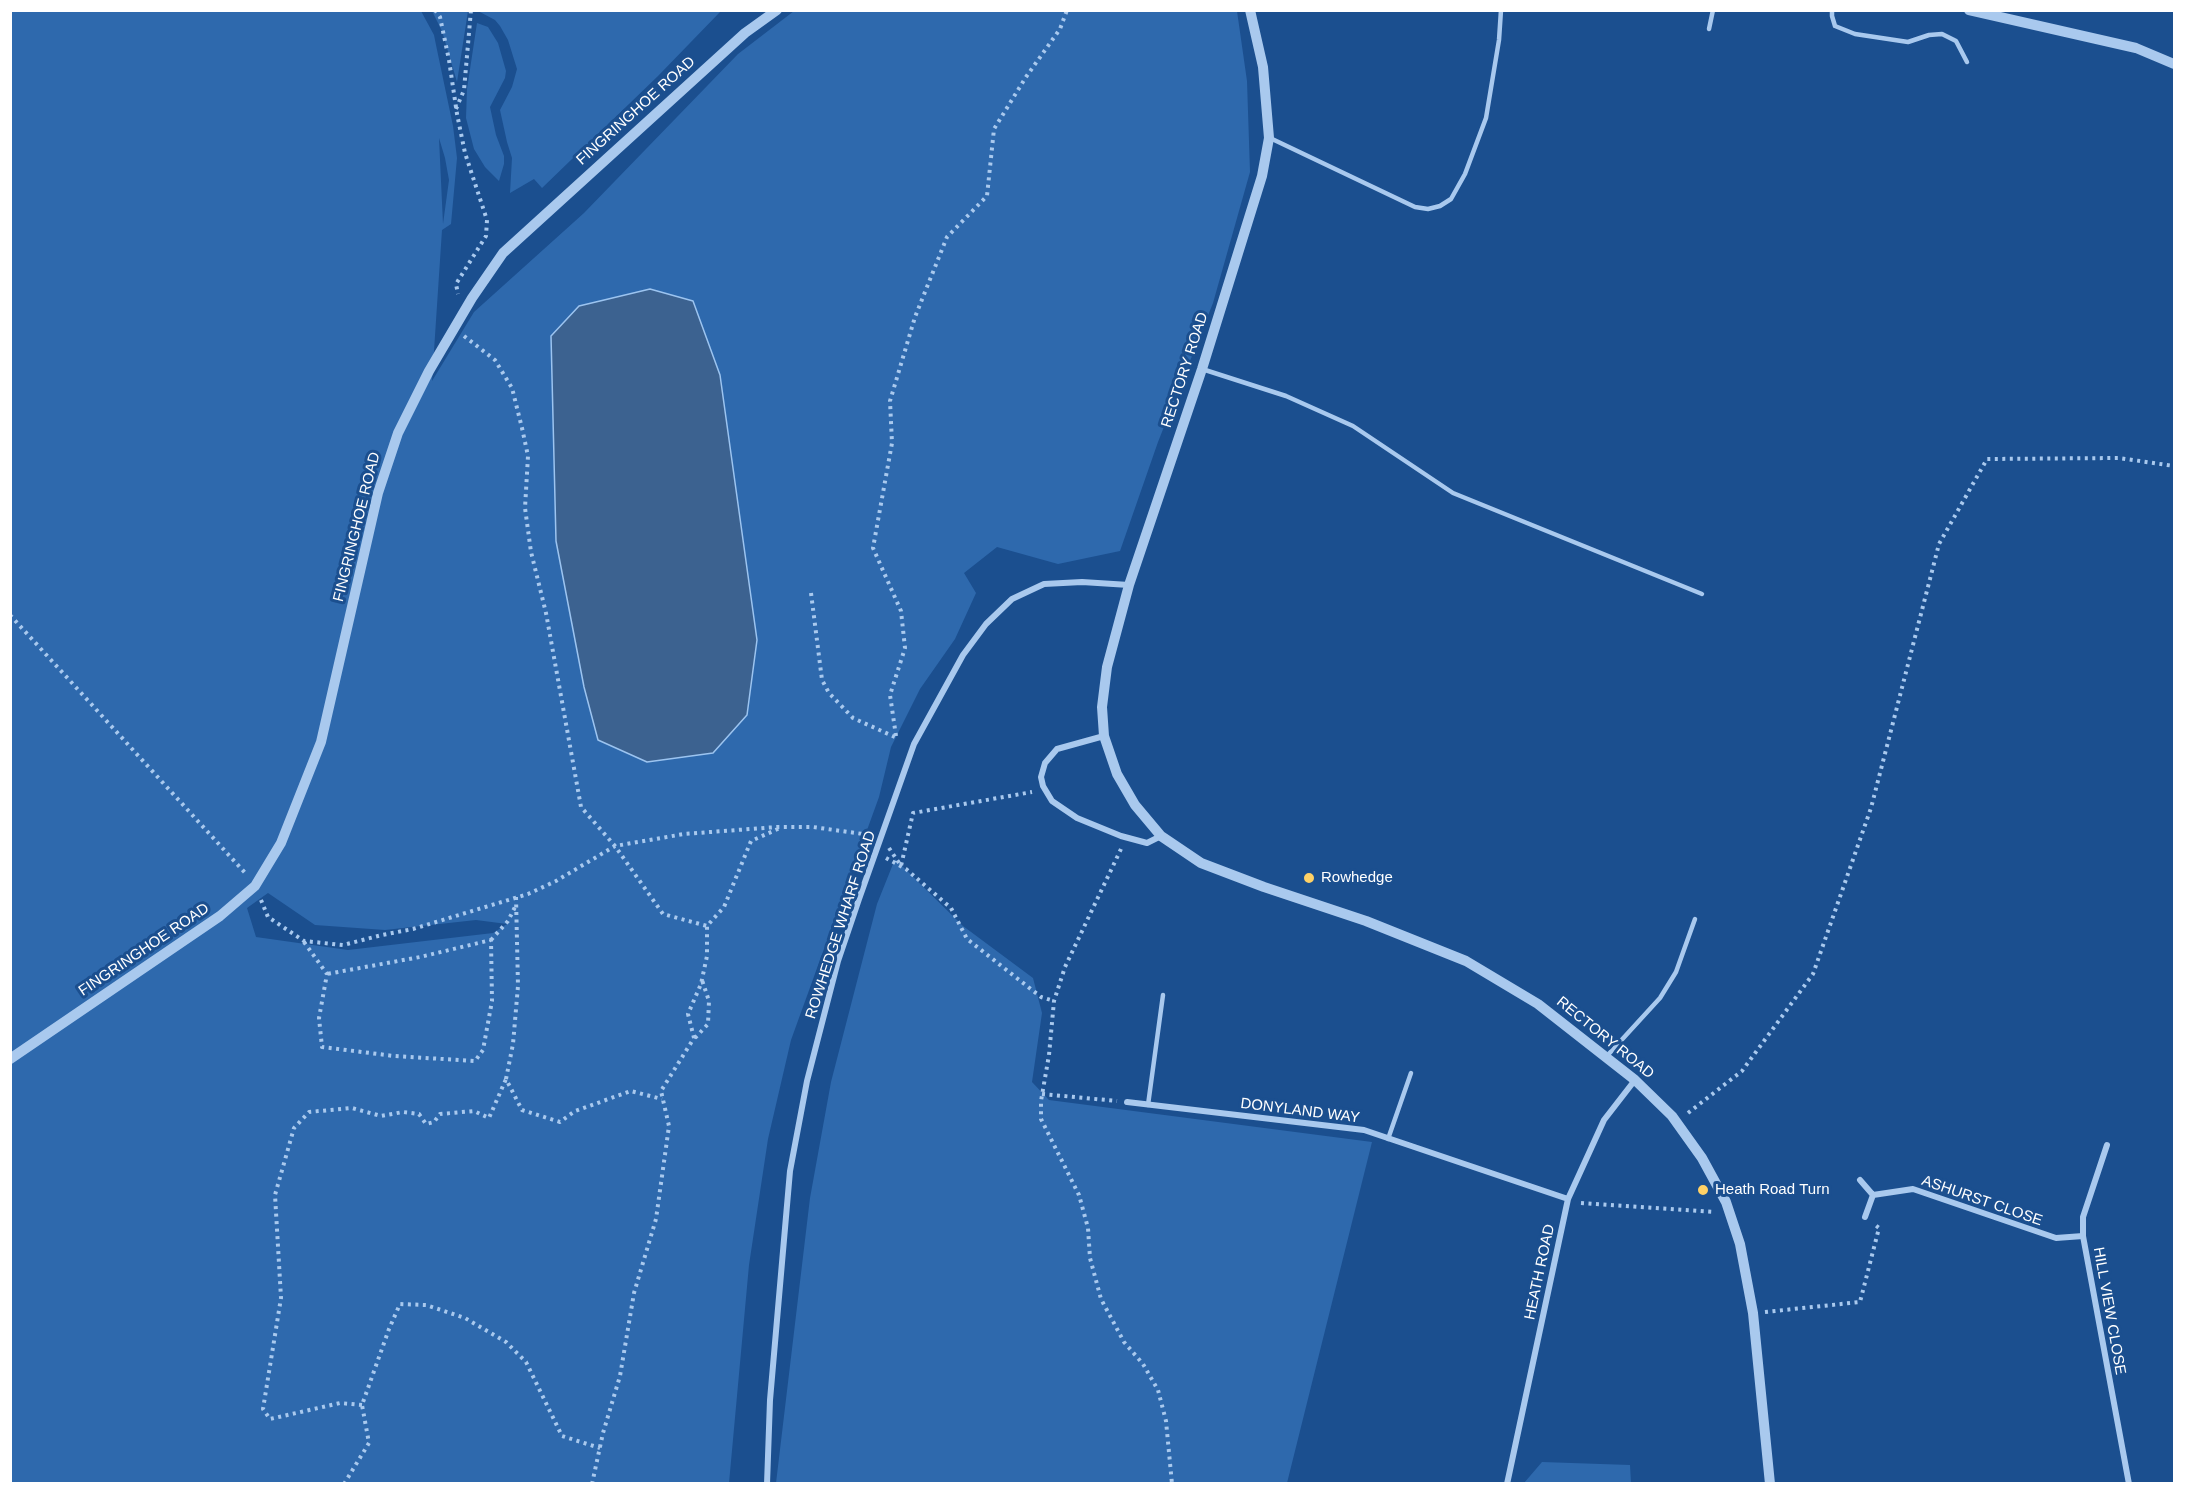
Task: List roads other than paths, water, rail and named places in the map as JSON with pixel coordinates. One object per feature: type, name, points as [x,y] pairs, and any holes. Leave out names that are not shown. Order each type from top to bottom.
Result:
[{"type":"street","name":"FINGRINGHOE ROAD","points":[[10,1059],[220,916],[255,886],[281,843],[321,742],[378,493],[398,433],[461,316],[503,253],[745,33],[777,10]]},
{"type":"street","name":"RECTORY ROAD","points":[[1250,10],[1263,67],[1269,138],[1262,176],[1202,369],[1130,585],[1107,667],[1102,707],[1104,736],[1117,774],[1135,805],[1161,836],[1201,863],[1366,921],[1466,961],[1538,1004],[1635,1080],[1676,1122],[1702,1158],[1730,1213],[1740,1244],[1753,1313],[1770,1484]]},
{"type":"street","points":[[1970,10],[2136,48],[2175,64]]},
{"type":"street","name":"ROWHEDGE WHARF ROAD","points":[[767,1484],[770,1400],[790,1171],[807,1081],[838,961],[914,744],[963,654],[986,624],[1012,599],[1044,584],[1082,582],[1130,585]]},
{"type":"street","points":[[1104,736],[1057,749],[1045,763],[1041,777],[1044,789],[1052,801],[1077,818],[1127,838],[1147,843],[1161,836]]},
{"type":"street","name":"HEATH ROAD","points":[[1507,1484],[1567,1201],[1604,1120],[1635,1080]]},
{"type":"street","name":"DONYLAND WAY","points":[[1127,1102],[1364,1130],[1567,1201]]},
{"type":"street","name":"HILL VIEW CLOSE","points":[[2107,1145],[2083,1217],[2083,1236],[2128,1484]]},
{"type":"street","points":[[1860,1180],[1873,1195],[1865,1217]]},
{"type":"street","name":"ASHURST CLOSE","points":[[1873,1195],[1913,1189],[2056,1238],[2083,1236]]},
{"type":"lane","points":[[1269,138],[1414,207],[1428,209],[1440,206],[1451,199],[1465,174],[1486,118],[1499,40],[1501,10]]},
{"type":"lane","points":[[1709,29],[1713,10]]},
{"type":"lane","points":[[1832,10],[1836,26],[1855,34],[1908,42],[1929,35],[1942,34],[1956,41],[1967,62]]},
{"type":"lane","points":[[1202,369],[1286,396],[1353,426],[1453,493],[1702,594]]},
{"type":"lane","points":[[1606,1057],[1665,989],[1676,972],[1695,918]]},
{"type":"lane","points":[[1148,1104],[1163,995]]},
{"type":"lane","points":[[1388,1139],[1411,1073]]},
{"type":"place","name":"Rowhedge","points":[[1309,878]]},
{"type":"place","name":"Heath Road Turn","points":[[1703,1190]]}]
